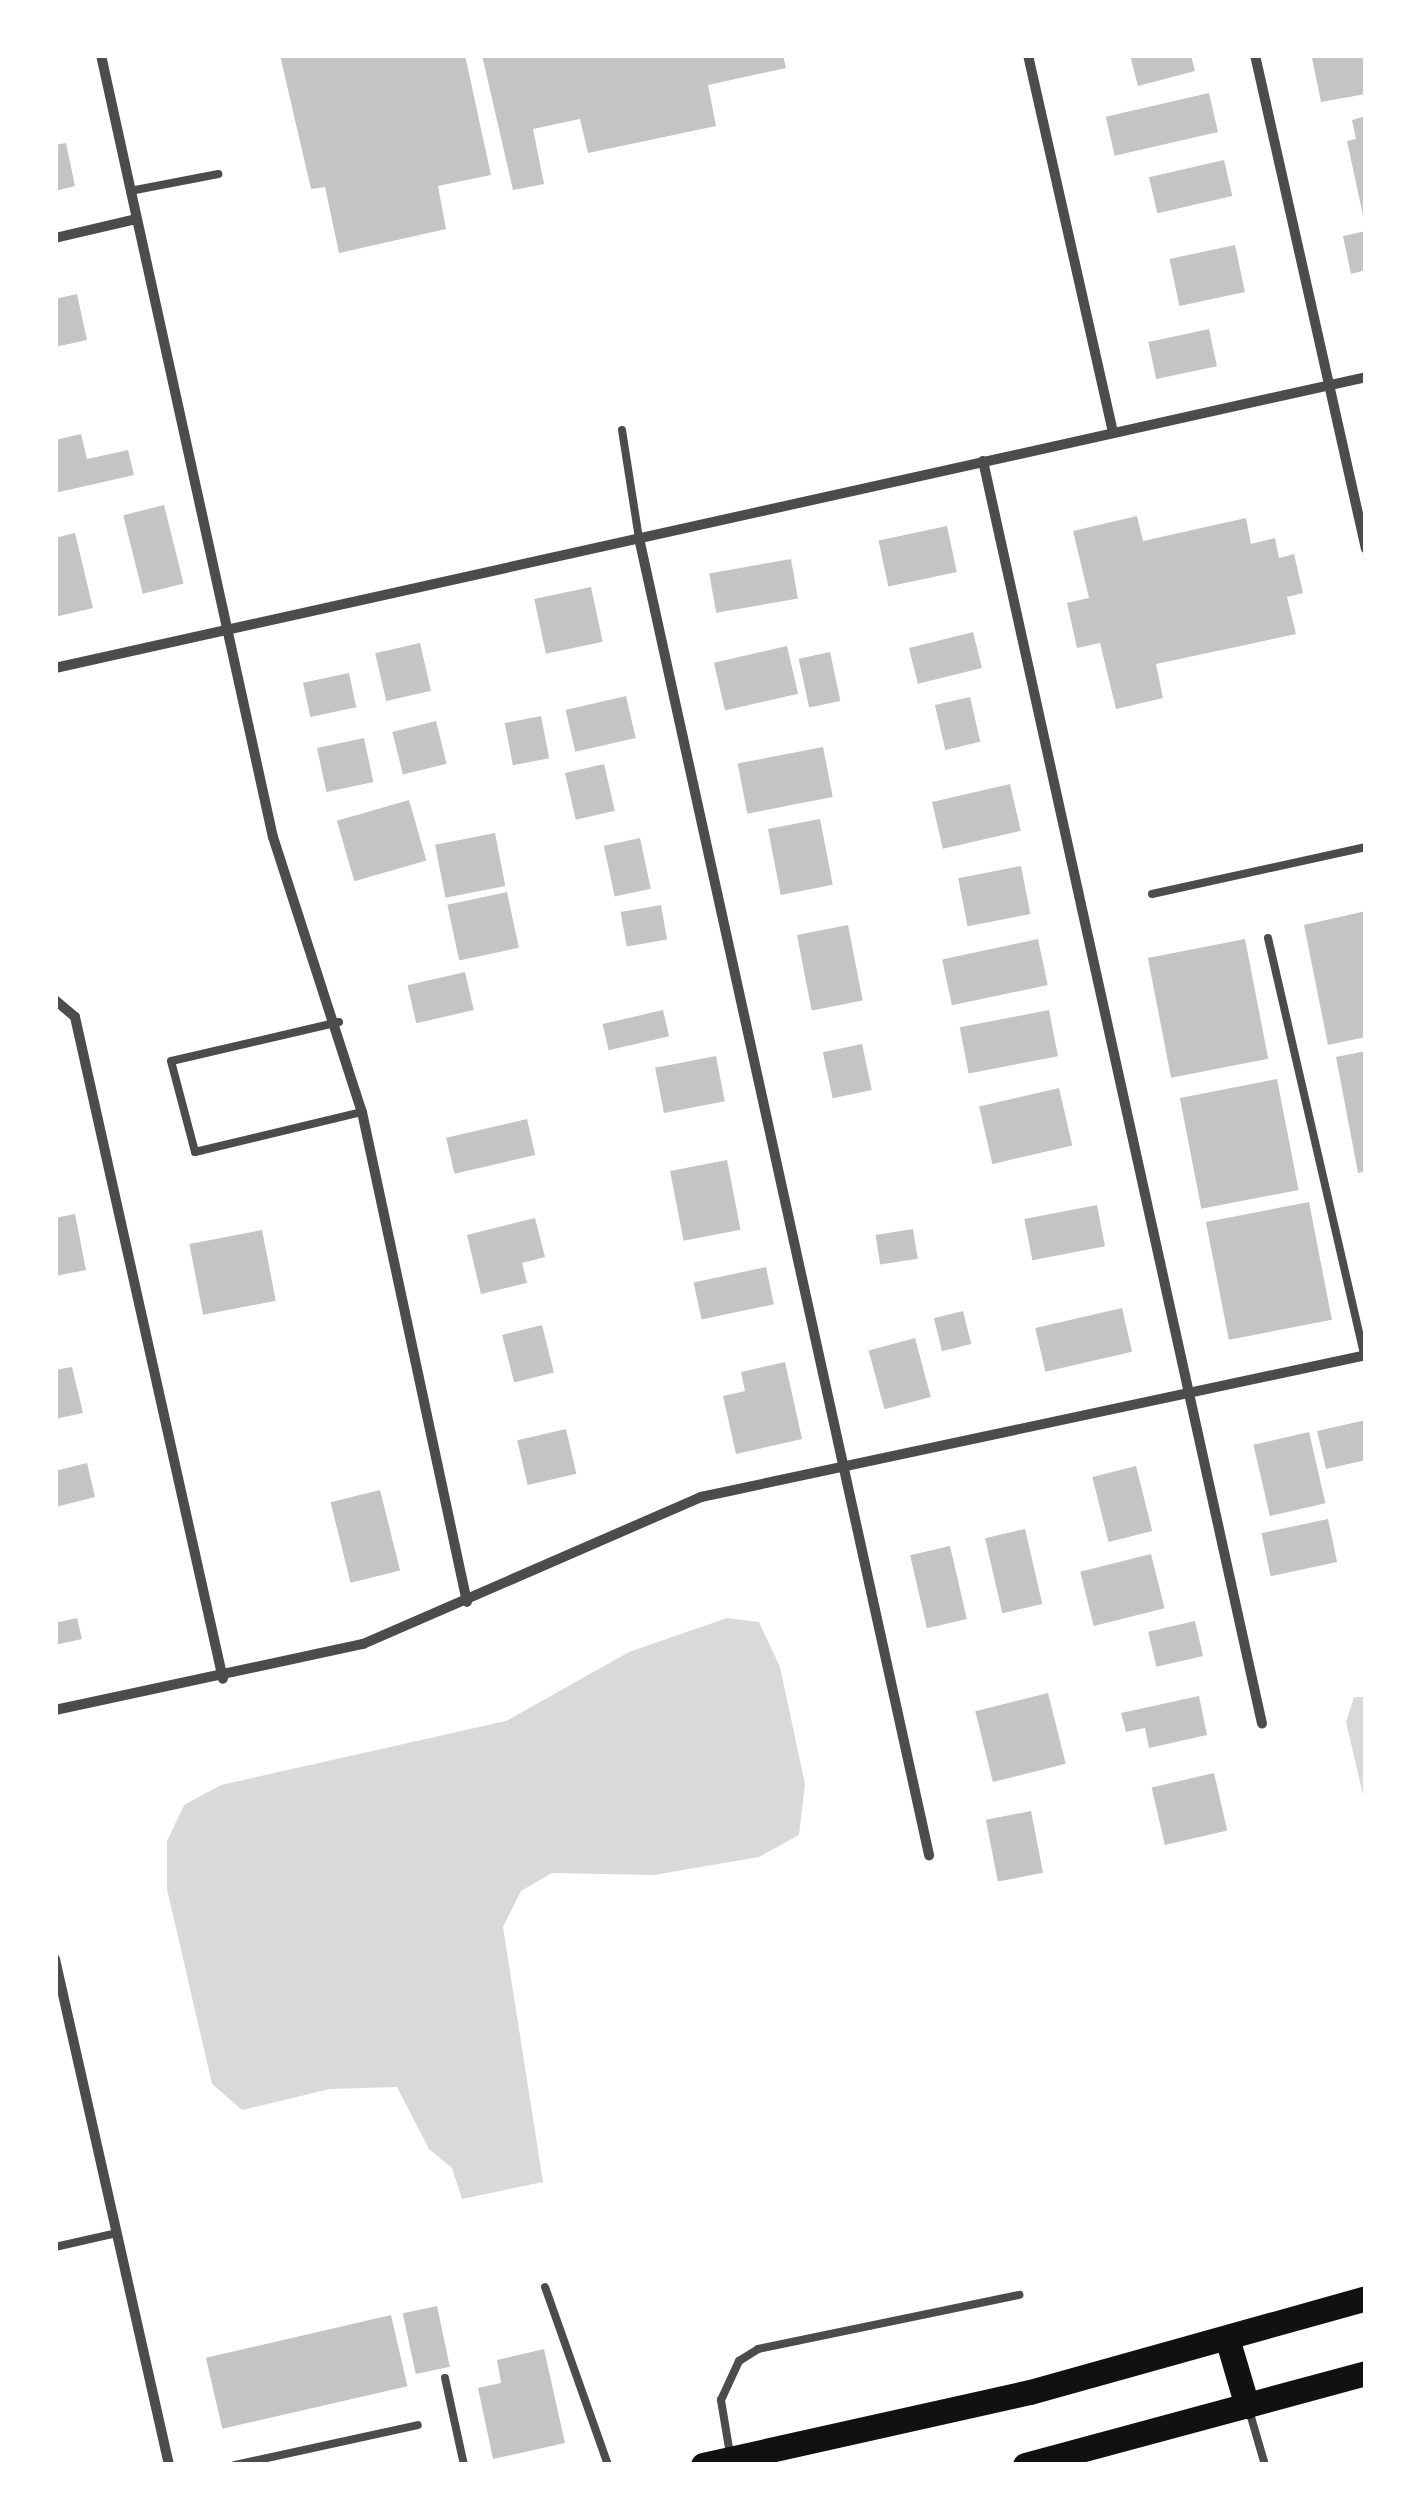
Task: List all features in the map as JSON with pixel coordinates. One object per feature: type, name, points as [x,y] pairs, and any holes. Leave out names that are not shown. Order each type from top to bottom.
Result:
[{"type":"main road","points":[[704,2465],[732,2462],[1226,2338],[1360,2296]]},
{"type":"main road","points":[[1226,2338],[1247,2406]]},
{"type":"main road","points":[[1025,2465],[1366,2373]]},
{"type":"street","points":[[101,55],[274,837],[339,1022],[362,1112],[467,1602]]},
{"type":"street","points":[[1028,55],[1114,432]]},
{"type":"street","points":[[1255,55],[1366,550]]},
{"type":"street","points":[[55,238],[136,219]]},
{"type":"street","points":[[55,668],[1366,377]]},
{"type":"street","points":[[983,461],[1262,1724]]},
{"type":"street","points":[[639,538],[929,1855]]},
{"type":"street","points":[[55,1000],[74,1017],[223,1680]]},
{"type":"street","points":[[55,1710],[223,1680],[364,1644],[701,1498],[844,1460],[1365,1355]]},
{"type":"street","points":[[55,1959],[169,2465]]},
{"type":"lane","points":[[130,191],[218,174]]},
{"type":"lane","points":[[622,430],[639,538]]},
{"type":"lane","points":[[1152,894],[1366,847]]},
{"type":"lane","points":[[1268,938],[1365,1355]]},
{"type":"lane","points":[[339,1022],[172,1061],[194,1152],[362,1112]]},
{"type":"lane","points":[[55,2247],[117,2233]]},
{"type":"lane","points":[[545,2287],[608,2465]]},
{"type":"lane","points":[[732,2462],[721,2400],[738,2361],[758,2350],[1019,2295]]},
{"type":"lane","points":[[444,2378],[464,2465]]},
{"type":"lane","points":[[1247,2406],[1265,2465]]},
{"type":"lane","points":[[235,2465],[418,2425]]},
{"type":"shaded area","points":[[727,1618],[759,1622],[780,1667],[805,1784],[799,1835],[759,1857],[654,1875],[552,1873],[521,1891],[503,1927],[543,2182],[462,2199],[452,2168],[429,2149],[397,2087],[330,2089],[242,2110],[212,2084],[167,1889],[167,1841],[184,1805],[221,1785],[506,1721],[629,1652]]},
{"type":"shaded area","points":[[1354,1697],[1366,1697],[1366,1808],[1346,1722]]},
{"type":"building","points":[[280,55],[465,55],[491,175],[438,186],[446,229],[339,253],[325,187],[311,189]]},
{"type":"building","points":[[482,55],[783,55],[786,68],[708,85],[716,126],[588,153],[580,119],[533,129],[544,184],[513,190]]},
{"type":"building","points":[[1130,55],[1191,55],[1195,71],[1138,86]]},
{"type":"building","points":[[1366,55],[1366,94],[1321,102],[1312,58]]},
{"type":"building","points":[[1209,93],[1218,132],[1115,156],[1106,117]]},
{"type":"building","points":[[1366,116],[1364,220],[1347,141],[1356,139],[1352,120]]},
{"type":"building","points":[[66,143],[75,186],[55,191],[55,145]]},
{"type":"building","points":[[1224,160],[1232,196],[1157,213],[1149,177]]},
{"type":"building","points":[[1366,231],[1366,270],[1351,274],[1343,236]]},
{"type":"building","points":[[1235,245],[1245,292],[1179,306],[1169,259]]},
{"type":"building","points":[[77,294],[87,340],[55,347],[55,299]]},
{"type":"building","points":[[1209,329],[1217,366],[1156,379],[1148,342]]},
{"type":"building","points":[[81,434],[87,459],[128,450],[134,475],[55,493],[55,440]]},
{"type":"building","points":[[164,505],[184,584],[143,594],[123,515]]},
{"type":"building","points":[[1137,516],[1143,541],[1246,518],[1251,544],[1275,538],[1279,558],[1294,554],[1303,593],[1287,597],[1296,634],[1156,664],[1163,698],[1116,709],[1100,643],[1077,648],[1067,603],[1089,598],[1073,531]]},
{"type":"building","points":[[947,526],[957,572],[888,587],[879,541]]},
{"type":"building","points":[[75,533],[93,608],[55,617],[55,538]]},
{"type":"building","points":[[791,559],[798,598],[716,613],[709,573]]},
{"type":"building","points":[[591,587],[603,642],[546,654],[534,599]]},
{"type":"building","points":[[973,632],[982,668],[918,684],[909,648]]},
{"type":"building","points":[[420,643],[431,691],[386,701],[375,653]]},
{"type":"building","points":[[787,646],[798,694],[725,711],[714,663]]},
{"type":"building","points":[[830,652],[840,701],[809,708],[799,659]]},
{"type":"building","points":[[349,673],[356,707],[310,717],[303,683]]},
{"type":"building","points":[[626,696],[636,738],[575,752],[566,710]]},
{"type":"building","points":[[970,697],[980,742],[945,750],[935,705]]},
{"type":"building","points":[[541,716],[549,758],[513,765],[505,723]]},
{"type":"building","points":[[436,721],[447,764],[403,775],[392,732]]},
{"type":"building","points":[[364,738],[373,782],[326,792],[317,748]]},
{"type":"building","points":[[823,747],[833,797],[747,814],[738,764]]},
{"type":"building","points":[[604,764],[615,811],[576,820],[565,773]]},
{"type":"building","points":[[1010,784],[1021,831],[943,849],[932,802]]},
{"type":"building","points":[[409,800],[426,861],[354,881],[337,821]]},
{"type":"building","points":[[820,819],[833,885],[781,895],[768,829]]},
{"type":"building","points":[[495,833],[505,886],[445,898],[435,845]]},
{"type":"building","points":[[640,838],[651,889],[615,897],[604,846]]},
{"type":"building","points":[[1021,866],[1030,914],[968,926],[958,878]]},
{"type":"building","points":[[507,892],[519,948],[459,960],[447,905]]},
{"type":"building","points":[[661,905],[667,939],[627,947],[621,912]]},
{"type":"building","points":[[1366,911],[1366,1037],[1328,1045],[1304,925]]},
{"type":"building","points":[[848,925],[863,1001],[812,1011],[797,935]]},
{"type":"building","points":[[1038,939],[1048,985],[952,1005],[942,959]]},
{"type":"building","points":[[1245,939],[1268,1059],[1171,1078],[1148,958]]},
{"type":"building","points":[[465,972],[474,1010],[416,1023],[408,985]]},
{"type":"building","points":[[663,1010],[669,1036],[609,1050],[603,1024]]},
{"type":"building","points":[[1049,1010],[1058,1056],[969,1074],[960,1027]]},
{"type":"building","points":[[862,1044],[872,1090],[833,1098],[823,1052]]},
{"type":"building","points":[[1366,1051],[1366,1171],[1358,1173],[1336,1057]]},
{"type":"building","points":[[716,1056],[725,1101],[664,1113],[655,1068]]},
{"type":"building","points":[[1277,1079],[1299,1190],[1201,1209],[1180,1098]]},
{"type":"building","points":[[1059,1088],[1072,1145],[992,1164],[979,1106]]},
{"type":"building","points":[[527,1119],[535,1155],[454,1174],[446,1138]]},
{"type":"building","points":[[727,1160],[741,1230],[684,1241],[670,1171]]},
{"type":"building","points":[[1309,1202],[1332,1320],[1229,1340],[1206,1222]]},
{"type":"building","points":[[1097,1205],[1105,1246],[1032,1260],[1024,1219]]},
{"type":"building","points":[[75,1214],[86,1270],[55,1276],[55,1218]]},
{"type":"building","points":[[535,1218],[545,1257],[522,1263],[527,1283],[481,1294],[467,1235]]},
{"type":"building","points":[[913,1229],[918,1259],[880,1265],[875,1235]]},
{"type":"building","points":[[262,1230],[276,1301],[203,1315],[189,1244]]},
{"type":"building","points":[[766,1267],[774,1304],[702,1320],[694,1282]]},
{"type":"building","points":[[1122,1308],[1132,1352],[1045,1372],[1035,1328]]},
{"type":"building","points":[[963,1311],[971,1344],[942,1351],[934,1318]]},
{"type":"building","points":[[542,1325],[554,1373],[514,1382],[502,1335]]},
{"type":"building","points":[[915,1338],[931,1397],[884,1409],[869,1350]]},
{"type":"building","points":[[785,1362],[802,1439],[736,1454],[723,1396],[745,1391],[741,1372]]},
{"type":"building","points":[[72,1367],[83,1413],[55,1419],[55,1370]]},
{"type":"building","points":[[1366,1420],[1366,1460],[1326,1469],[1317,1431]]},
{"type":"building","points":[[566,1429],[576,1474],[528,1485],[517,1440]]},
{"type":"building","points":[[1309,1432],[1325,1503],[1270,1516],[1253,1445]]},
{"type":"building","points":[[87,1463],[95,1497],[56,1507],[55,1471]]},
{"type":"building","points":[[1136,1466],[1152,1531],[1109,1542],[1092,1477]]},
{"type":"building","points":[[380,1490],[400,1571],[351,1583],[331,1502]]},
{"type":"building","points":[[1328,1519],[1337,1562],[1271,1576],[1261,1533]]},
{"type":"building","points":[[1025,1529],[1042,1604],[1002,1613],[985,1538]]},
{"type":"building","points":[[950,1546],[967,1619],[927,1628],[910,1555]]},
{"type":"building","points":[[1151,1554],[1165,1608],[1094,1626],[1080,1572]]},
{"type":"building","points":[[77,1618],[82,1639],[55,1645],[55,1623]]},
{"type":"building","points":[[1195,1621],[1203,1656],[1156,1667],[1148,1632]]},
{"type":"building","points":[[1048,1693],[1066,1764],[993,1782],[975,1711]]},
{"type":"building","points":[[1199,1696],[1207,1735],[1149,1748],[1145,1728],[1126,1732],[1121,1713]]},
{"type":"building","points":[[1214,1773],[1227,1830],[1165,1845],[1152,1787]]},
{"type":"building","points":[[1031,1811],[1043,1873],[998,1882],[986,1820]]},
{"type":"building","points":[[437,2306],[450,2367],[416,2374],[403,2313]]},
{"type":"building","points":[[391,2315],[407,2386],[222,2429],[206,2358]]},
{"type":"building","points":[[544,2349],[565,2443],[493,2459],[478,2388],[501,2383],[497,2360]]}]
